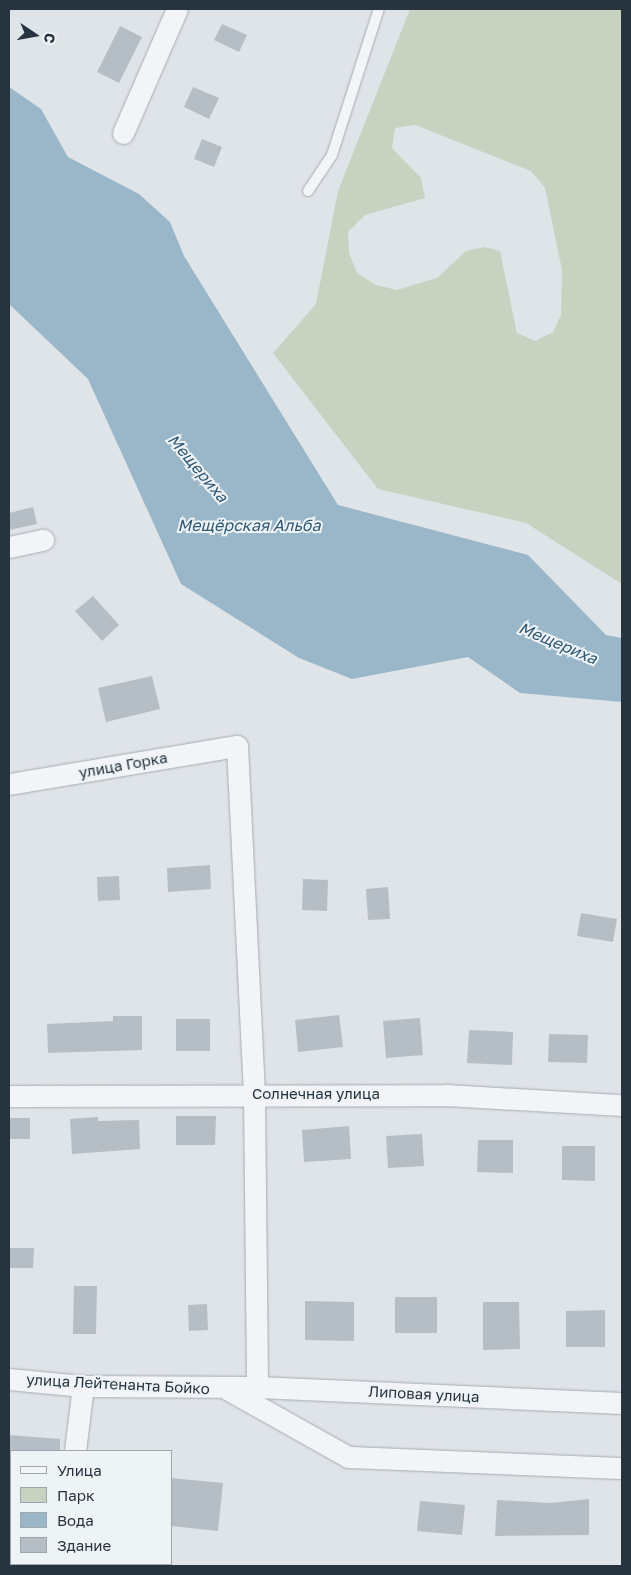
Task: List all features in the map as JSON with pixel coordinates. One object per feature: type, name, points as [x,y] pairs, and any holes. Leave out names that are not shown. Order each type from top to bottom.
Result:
[{"type":"street","points":[[123,134],[177,9]]},
{"type":"street","points":[[9,547],[43,540]]},
{"type":"street","name":"улица Горка","points":[[9,784],[237,746],[254,1094]]},
{"type":"street","points":[[254,1094],[257,1386]]},
{"type":"street","name":"Солнечная улица","points":[[9,1096],[446,1095],[622,1105]]},
{"type":"street","name":"улица Лейтенанта Бойко","points":[[9,1379],[82,1386],[226,1389]]},
{"type":"street","points":[[75,1450],[82,1386]]},
{"type":"street","name":"Липовая улица","points":[[226,1389],[257,1386],[622,1403]]},
{"type":"street","points":[[226,1389],[348,1458],[622,1468]]},
{"type":"lane","points":[[308,191],[332,155],[379,9]]},
{"type":"green space","points":[[410,9],[622,9],[622,584],[526,523],[378,489],[273,353],[316,304],[338,191]],"holes":[[[415,125],[531,171],[545,188],[562,270],[561,315],[553,332],[535,341],[517,333],[500,251],[485,247],[466,251],[437,278],[397,290],[376,285],[357,273],[349,253],[348,232],[365,215],[425,198],[421,178],[392,148],[395,128]]]},
{"type":"water","name":"Мещёрская Альба","points":[[9,87],[41,109],[68,157],[139,194],[170,222],[184,256],[338,505],[528,555],[606,635],[622,638],[622,702],[520,693],[468,657],[352,679],[299,658],[181,584],[88,379],[9,304]]},
{"type":"building","points":[[222,24],[247,35],[239,52],[214,40]]},
{"type":"building","points":[[120,26],[142,37],[119,83],[97,72]]},
{"type":"building","points":[[193,87],[219,98],[209,119],[184,107]]},
{"type":"building","points":[[202,139],[222,147],[214,167],[194,159]]},
{"type":"building","points":[[33,507],[37,524],[9,530],[9,513]]},
{"type":"building","points":[[93,596],[119,625],[102,641],[75,611]]},
{"type":"building","points":[[152,676],[160,709],[106,722],[98,688]]},
{"type":"building","points":[[210,865],[211,889],[168,892],[167,868]]},
{"type":"building","points":[[119,876],[120,900],[98,901],[97,877]]},
{"type":"building","points":[[303,879],[328,880],[327,911],[302,910]]},
{"type":"building","points":[[388,887],[390,919],[368,920],[366,889]]},
{"type":"building","points":[[581,913],[617,919],[613,942],[577,936]]},
{"type":"building","points":[[339,1015],[343,1047],[298,1052],[295,1020]]},
{"type":"building","points":[[113,1016],[142,1016],[142,1050],[48,1053],[47,1024],[113,1021]]},
{"type":"building","points":[[420,1018],[423,1055],[386,1058],[383,1021]]},
{"type":"building","points":[[176,1019],[210,1019],[210,1051],[176,1051]]},
{"type":"building","points":[[469,1030],[513,1032],[512,1065],[467,1063]]},
{"type":"building","points":[[549,1034],[588,1035],[587,1063],[548,1062]]},
{"type":"building","points":[[176,1116],[216,1116],[215,1145],[176,1145]]},
{"type":"building","points":[[98,1117],[98,1121],[139,1120],[140,1149],[72,1154],[70,1119]]},
{"type":"building","points":[[9,1118],[30,1118],[30,1139],[9,1139]]},
{"type":"building","points":[[349,1126],[351,1159],[304,1162],[302,1130]]},
{"type":"building","points":[[422,1134],[424,1166],[388,1168],[386,1136]]},
{"type":"building","points":[[478,1140],[513,1140],[513,1173],[477,1172]]},
{"type":"building","points":[[562,1146],[595,1146],[595,1181],[562,1180]]},
{"type":"building","points":[[9,1248],[34,1248],[33,1268],[9,1268]]},
{"type":"building","points":[[74,1286],[97,1286],[96,1334],[73,1334]]},
{"type":"building","points":[[395,1297],[437,1297],[437,1333],[395,1333]]},
{"type":"building","points":[[305,1301],[354,1302],[354,1341],[305,1340]]},
{"type":"building","points":[[483,1302],[519,1302],[520,1349],[483,1350]]},
{"type":"building","points":[[207,1304],[208,1330],[189,1331],[188,1305]]},
{"type":"building","points":[[605,1310],[605,1347],[566,1347],[566,1311]]},
{"type":"building","points":[[9,1435],[60,1439],[60,1450],[9,1451]]},
{"type":"building","points":[[172,1478],[223,1483],[218,1531],[172,1526]]},
{"type":"building","points":[[589,1499],[589,1535],[495,1536],[497,1500],[550,1503]]},
{"type":"building","points":[[420,1501],[465,1505],[462,1535],[417,1531]]},
{"type":"water label","name":"Мещериха","points":[[198,468]]},
{"type":"water label","name":"Мещериха","points":[[558,643]]}]
